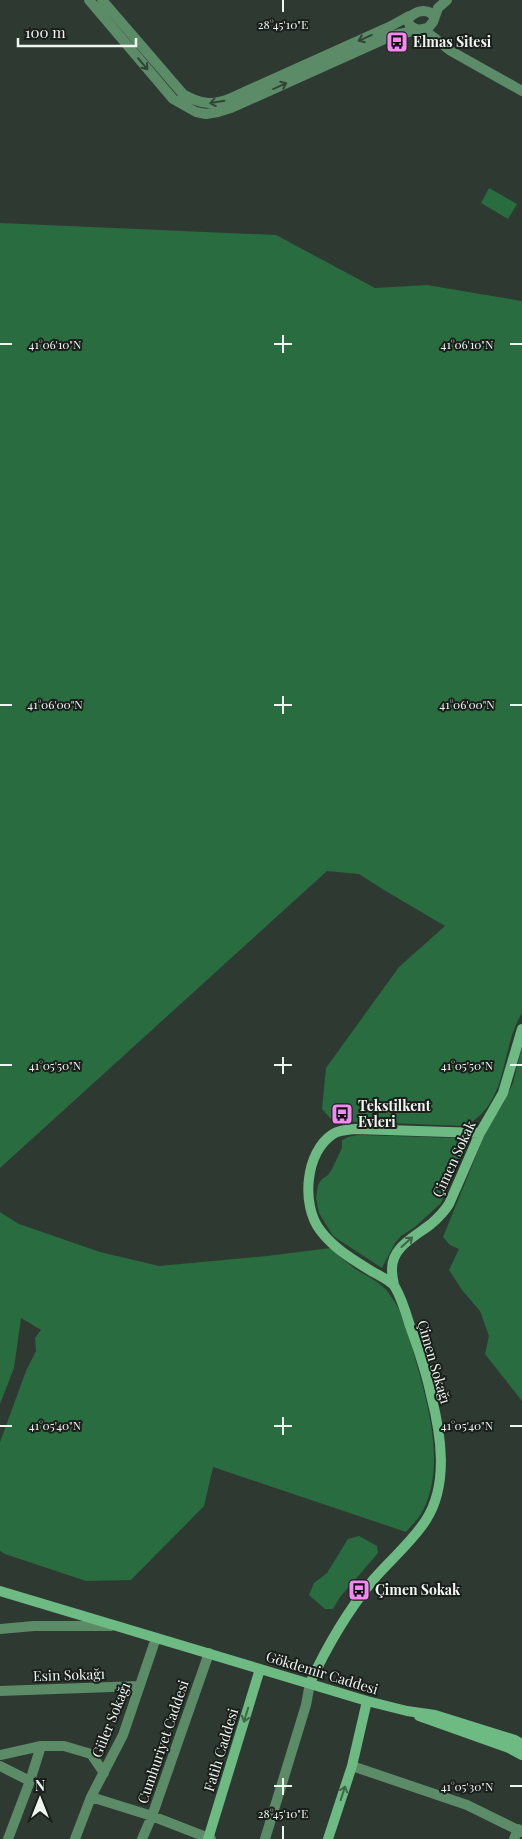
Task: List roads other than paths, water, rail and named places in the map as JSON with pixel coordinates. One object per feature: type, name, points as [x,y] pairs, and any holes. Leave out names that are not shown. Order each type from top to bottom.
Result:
[{"type":"main road","name":"Çimen Sokak","points":[[394,1285],[391,1269],[394,1258],[407,1241],[431,1224],[450,1204],[480,1133],[503,1093],[522,1029]]},
{"type":"main road","points":[[394,1285],[340,1250],[319,1229],[309,1208],[308,1194],[309,1177],[320,1149],[327,1138],[335,1132],[355,1130],[480,1133]]},
{"type":"main road","name":"Çimen Sokağı","points":[[310,1683],[328,1644],[350,1610],[427,1520],[438,1488],[441,1470],[438,1430],[432,1396],[418,1349],[394,1285]]},
{"type":"main road","name":"Gökdemir Caddesi","points":[[0,1591],[367,1701],[407,1711],[435,1715],[515,1740],[522,1744]]},
{"type":"main road","name":"Fatih Caddesi","points":[[209,1839],[260,1668]]},
{"type":"main road","points":[[330,1838],[352,1766],[367,1701]]},
{"type":"main road","points":[[407,1711],[509,1748],[522,1755]]},
{"type":"street","points":[[89,0],[173,99],[190,109],[206,114],[231,108],[387,38],[431,26],[438,8],[447,0]]},
{"type":"street","points":[[102,0],[183,94],[193,100],[212,104],[231,98],[391,26],[417,7],[431,10],[438,36],[451,51]]},
{"type":"street","points":[[417,7],[410,24],[416,29],[422,30],[451,51],[522,91]]},
{"type":"street","name":"Gökdemir Caddesi","points":[[0,1630],[34,1626],[113,1626]]},
{"type":"street","name":"Güler Sokağı","points":[[75,1839],[92,1798],[123,1735],[156,1638]]},
{"type":"street","name":"Cumhuriyet Caddesi","points":[[142,1839],[152,1816],[209,1653]]},
{"type":"street","name":"Çimen Sokağı","points":[[266,1839],[306,1705],[310,1683]]},
{"type":"street","name":"Esin Sokağı","points":[[0,1692],[139,1686]]},
{"type":"street","points":[[0,1755],[40,1746],[64,1746],[91,1754],[104,1774]]},
{"type":"street","points":[[8,1839],[30,1781],[40,1746]]},
{"type":"street","points":[[0,1766],[30,1781]]},
{"type":"street","points":[[352,1766],[468,1805],[518,1833]]},
{"type":"street","points":[[92,1798],[152,1816],[209,1839]]},
{"type":"place","name":"Elmas Sitesi","points":[[397,42]]},
{"type":"place","name":"Tekstilkent Evleri","points":[[342,1114]]},
{"type":"place","name":"Çimen Sokak","points":[[359,1590]]}]
